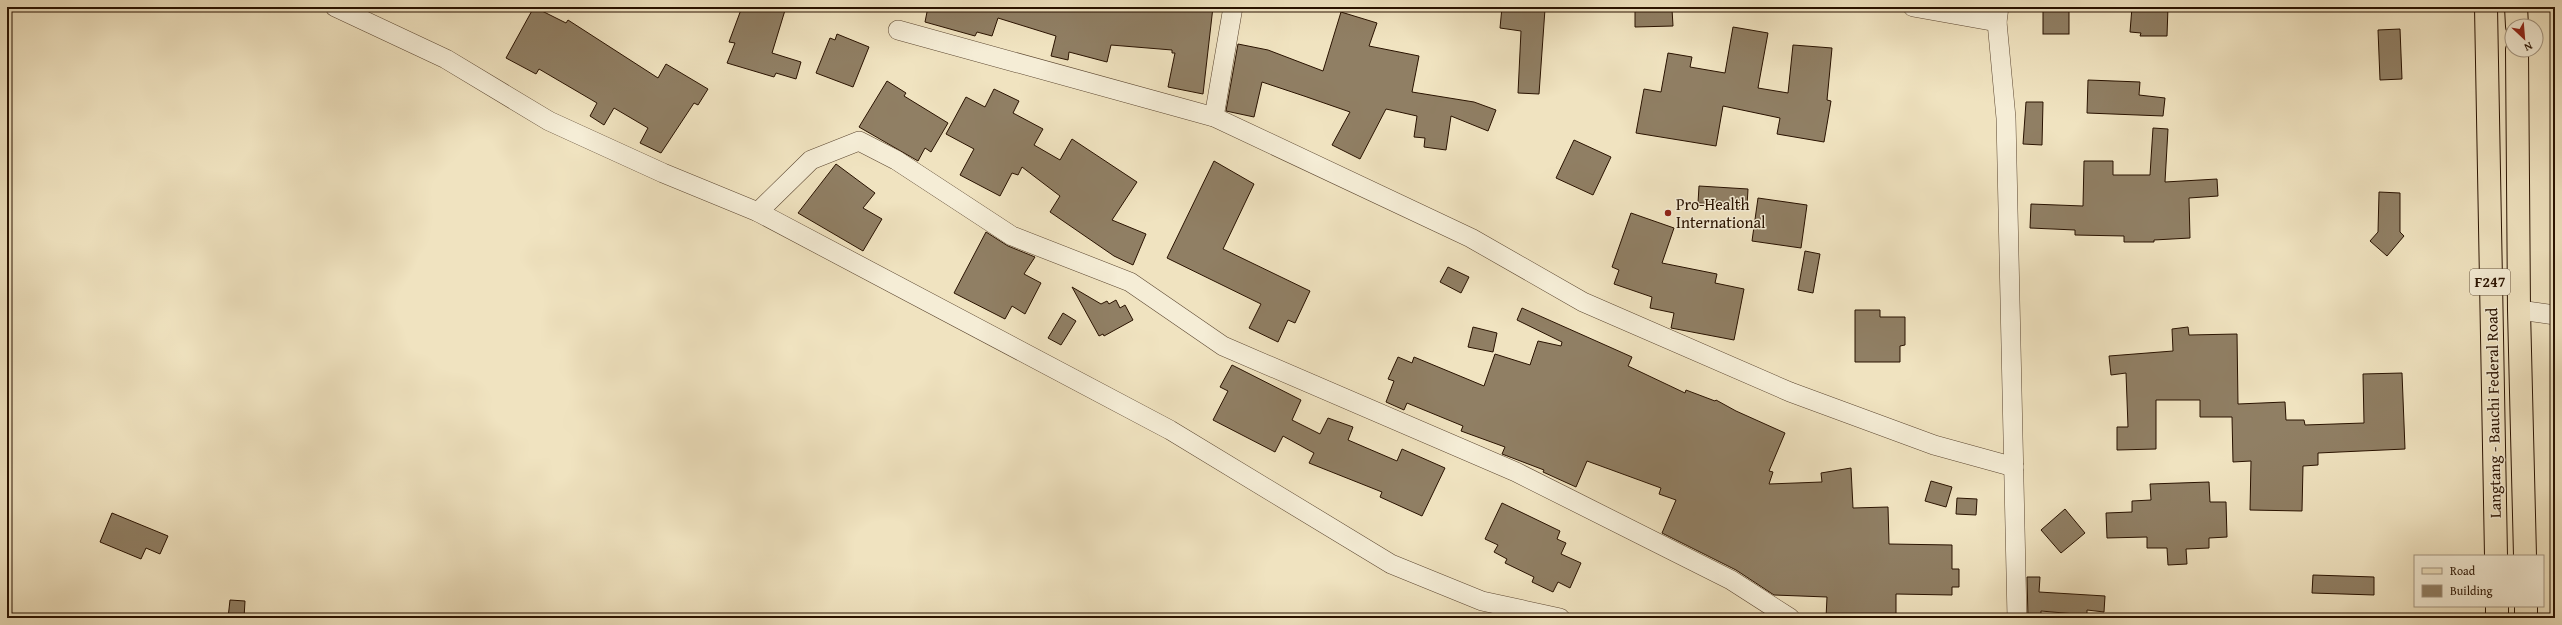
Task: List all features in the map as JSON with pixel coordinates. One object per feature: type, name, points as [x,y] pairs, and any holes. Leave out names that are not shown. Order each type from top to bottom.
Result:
[{"type":"main road","name":"Langtang - Bauchi Federal Road","points":[[2486,7],[2496,555]]},
{"type":"main road","points":[[2516,7],[2517,18]]},
{"type":"main road","name":"Langtang - Bauchi Federal Road","points":[[2517,58],[2519,310],[2525,555]]},
{"type":"main road","points":[[2497,607],[2497,618]]},
{"type":"main road","points":[[2526,607],[2526,618]]},
{"type":"street","points":[[335,7],[446,59],[549,121],[663,173],[758,212],[1170,430],[1391,564],[1482,601],[1560,618]]},
{"type":"street","points":[[1214,117],[1233,7]]},
{"type":"street","points":[[1913,7],[1998,15],[2006,118],[2017,618]]},
{"type":"street","points":[[898,30],[1214,117],[1471,238],[1583,302],[1790,392],[1934,446],[2014,467]]},
{"type":"street","points":[[758,212],[811,160],[859,140],[896,160],[1012,236],[1130,282],[1223,346],[1516,472],[1731,580],[1790,618]]},
{"type":"street","points":[[2519,310],[2555,315]]},
{"type":"building","points":[[534,7],[566,23],[568,20],[658,78],[666,64],[708,89],[698,105],[694,103],[661,153],[640,143],[648,128],[614,108],[604,125],[590,116],[597,103],[539,69],[536,74],[506,58]]},
{"type":"building","points":[[742,7],[786,7],[772,53],[801,62],[796,79],[776,73],[774,77],[727,63],[735,43],[729,42]]},
{"type":"building","points":[[928,7],[1213,7],[1203,94],[1168,87],[1175,53],[1172,53],[1172,50],[1111,45],[1107,62],[1069,52],[1068,60],[1051,56],[1056,36],[998,18],[992,36],[977,32],[975,36],[925,22]]},
{"type":"building","points":[[1502,7],[1545,9],[1539,94],[1518,93],[1521,31],[1500,28]]},
{"type":"building","points":[[2043,7],[2069,7],[2069,34],[2043,34]]},
{"type":"building","points":[[2132,7],[2168,7],[2167,36],[2140,36],[2141,33],[2130,32]]},
{"type":"building","points":[[1672,9],[1673,26],[1635,27],[1635,10]]},
{"type":"building","points":[[1341,12],[1377,23],[1369,46],[1419,56],[1412,92],[1474,102],[1496,110],[1488,131],[1451,116],[1446,150],[1424,147],[1425,138],[1414,137],[1417,116],[1386,109],[1360,159],[1332,145],[1350,112],[1262,82],[1254,117],[1226,111],[1238,44],[1268,50],[1323,71]]},
{"type":"building","points":[[1733,27],[1768,33],[1758,88],[1788,93],[1793,45],[1832,48],[1827,100],[1831,101],[1824,142],[1777,134],[1780,118],[1723,106],[1716,146],[1636,133],[1644,89],[1661,92],[1668,53],[1692,57],[1690,67],[1725,73]]},
{"type":"building","points":[[2400,29],[2402,79],[2380,80],[2378,30]]},
{"type":"building","points":[[837,34],[869,47],[853,87],[816,73],[830,38],[835,40]]},
{"type":"building","points":[[2088,80],[2140,82],[2139,95],[2165,98],[2163,116],[2087,113]]},
{"type":"building","points":[[887,81],[906,93],[904,96],[948,123],[931,152],[925,148],[918,161],[859,127]]},
{"type":"building","points":[[994,89],[1019,101],[1013,113],[1043,129],[1034,145],[1060,160],[1072,139],[1137,182],[1112,220],[1146,234],[1133,265],[1114,256],[1050,212],[1060,196],[1022,167],[1018,175],[1012,173],[1000,196],[960,175],[974,149],[946,134],[966,97],[985,107]]},
{"type":"building","points":[[2026,102],[2043,102],[2042,145],[2023,144]]},
{"type":"building","points":[[2153,128],[2168,129],[2165,182],[2217,179],[2218,196],[2189,198],[2190,238],[2154,240],[2154,242],[2124,242],[2124,236],[2075,235],[2075,230],[2030,228],[2031,204],[2083,206],[2084,161],[2113,161],[2113,175],[2150,175]]},
{"type":"building","points":[[1574,140],[1611,157],[1593,195],[1556,178]]},
{"type":"building","points":[[1214,161],[1254,184],[1223,249],[1310,291],[1295,323],[1288,320],[1278,342],[1249,328],[1261,304],[1167,258]]},
{"type":"building","points":[[836,164],[875,193],[863,208],[882,219],[863,251],[798,213]]},
{"type":"building","points":[[1699,186],[1748,189],[1747,206],[1698,203]]},
{"type":"building","points":[[2379,192],[2400,193],[2400,232],[2404,236],[2387,256],[2370,241],[2378,232]]},
{"type":"building","points":[[1758,198],[1807,205],[1801,248],[1752,241]]},
{"type":"building","points":[[1631,213],[1674,228],[1662,263],[1717,274],[1715,283],[1744,289],[1734,340],[1671,328],[1674,313],[1650,308],[1652,297],[1614,284],[1619,270],[1612,267]]},
{"type":"building","points":[[986,232],[1008,246],[1035,257],[1024,274],[1041,283],[1025,314],[1012,306],[1005,319],[954,293]]},
{"type":"building","points":[[1805,251],[1820,254],[1813,293],[1798,290]]},
{"type":"building","points":[[1448,267],[1469,277],[1461,293],[1440,282]]},
{"type":"building","points":[[1072,287],[1101,304],[1107,301],[1109,304],[1116,300],[1120,308],[1125,305],[1133,320],[1104,336],[1103,334],[1099,336]]},
{"type":"building","points":[[1522,308],[1632,357],[1628,366],[1685,393],[1686,390],[1715,401],[1716,400],[1736,411],[1785,433],[1769,471],[1773,472],[1769,484],[1822,482],[1821,473],[1851,468],[1853,508],[1888,507],[1889,544],[1952,545],[1952,569],[1959,569],[1959,587],[1952,587],[1952,595],[1896,594],[1896,618],[1826,618],[1827,597],[1774,595],[1736,570],[1662,533],[1676,500],[1659,494],[1661,488],[1587,461],[1576,487],[1543,472],[1544,470],[1502,454],[1505,447],[1461,431],[1463,426],[1407,403],[1404,410],[1386,402],[1394,381],[1388,379],[1398,357],[1412,363],[1414,357],[1484,386],[1495,354],[1530,365],[1538,341],[1561,346],[1562,342],[1517,320]]},
{"type":"building","points":[[1855,310],[1880,310],[1880,317],[1905,317],[1905,345],[1900,346],[1900,362],[1855,362]]},
{"type":"building","points":[[1063,313],[1076,321],[1061,345],[1048,338]]},
{"type":"building","points":[[1473,327],[1497,333],[1493,352],[1468,347]]},
{"type":"building","points":[[2188,327],[2189,335],[2237,334],[2238,404],[2285,402],[2286,420],[2304,420],[2305,425],[2364,423],[2363,374],[2402,373],[2405,449],[2318,453],[2318,465],[2303,466],[2302,511],[2250,510],[2251,461],[2233,462],[2232,417],[2200,417],[2200,400],[2156,400],[2156,449],[2117,450],[2117,427],[2128,427],[2126,373],[2111,375],[2109,356],[2173,351],[2172,329]]},
{"type":"building","points":[[1232,365],[1301,400],[1292,420],[1320,434],[1328,418],[1353,427],[1348,440],[1397,461],[1402,449],[1445,468],[1422,516],[1380,497],[1382,492],[1309,463],[1314,453],[1283,436],[1275,452],[1213,420],[1228,391],[1220,387]]},
{"type":"building","points":[[1931,481],[1952,487],[1946,507],[1925,501]]},
{"type":"building","points":[[2209,482],[2210,502],[2226,502],[2227,537],[2209,538],[2209,548],[2186,549],[2187,564],[2168,565],[2167,548],[2147,548],[2147,537],[2107,538],[2106,513],[2132,512],[2132,501],[2151,500],[2150,484]]},
{"type":"building","points":[[1957,498],[1977,499],[1976,515],[1956,514]]},
{"type":"building","points":[[1502,503],[1560,531],[1557,539],[1566,543],[1561,554],[1581,563],[1570,588],[1558,582],[1553,592],[1532,582],[1534,577],[1505,563],[1507,559],[1494,552],[1498,545],[1485,539]]},
{"type":"building","points":[[2065,509],[2085,533],[2061,553],[2041,530]]},
{"type":"building","points":[[112,513],[168,536],[160,554],[146,548],[141,559],[100,542]]},
{"type":"building","points":[[2313,575],[2374,577],[2374,595],[2312,593]]},
{"type":"building","points":[[2027,577],[2040,577],[2039,592],[2105,596],[2104,612],[2087,610],[2087,615],[2041,611],[2041,618],[2028,618]]},
{"type":"building","points":[[230,600],[245,601],[244,618],[228,618]]},
{"type":"place","name":"Pro-Health International","points":[[1668,213]]}]
